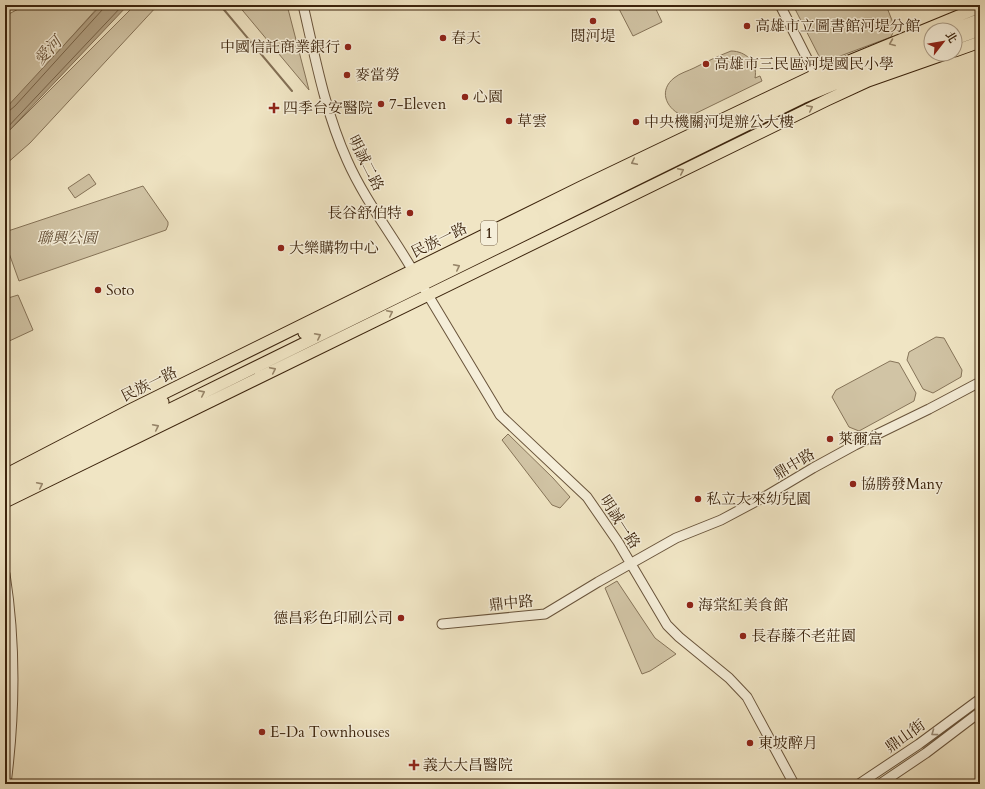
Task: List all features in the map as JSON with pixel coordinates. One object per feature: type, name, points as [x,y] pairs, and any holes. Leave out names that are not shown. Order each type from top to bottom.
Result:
[{"type":"main road","name":"民族一路","points":[[512,230],[819,82],[980,8]]},
{"type":"main road","points":[[963,26],[980,19]]},
{"type":"main road","points":[[963,37],[980,30]]},
{"type":"main road","name":"民族一路","points":[[5,502],[420,282],[512,230],[819,82],[923,41]]},
{"type":"main road","points":[[963,47],[980,42]]},
{"type":"main road","name":"民族一路","points":[[819,82],[864,72],[923,51]]},
{"type":"main road","name":"民族一路","points":[[5,475],[130,410],[420,282],[520,250],[827,100],[868,81],[923,62]]},
{"type":"main road","points":[[512,230],[520,250]]},
{"type":"main road","name":"民族一路","points":[[5,484],[184,392],[420,282]]},
{"type":"main road","name":"民族一路","points":[[5,494],[420,282]]},
{"type":"street","name":"明誠二路","points":[[303,5],[328,108],[337,136],[348,162],[366,196],[420,282]]},
{"type":"street","points":[[780,5],[827,100]]},
{"type":"street","name":"明誠一路","points":[[420,282],[500,415],[587,497],[618,542],[667,626],[729,678],[747,697],[794,784]]},
{"type":"street","name":"鼎中路","points":[[442,624],[545,614],[676,538],[721,520],[856,445],[980,382]]},
{"type":"street","points":[[5,574],[12,622],[14,680],[12,741],[6,784]]},
{"type":"street","name":"鼎山街","points":[[859,784],[919,744],[980,699]]},
{"type":"street","name":"鼎山街","points":[[880,784],[915,761],[980,712]]},
{"type":"green space","points":[[26,5],[100,5],[5,109],[5,16]]},
{"type":"green space","points":[[135,5],[158,5],[30,143],[5,165],[5,135]]},
{"type":"green space","points":[[238,5],[287,5],[309,90]]},
{"type":"green space","points":[[617,5],[654,5],[662,22],[633,36]]},
{"type":"green space","points":[[793,5],[886,5],[895,28],[891,37],[827,61],[821,60]]},
{"type":"green space","points":[[731,51],[742,53],[750,59],[755,67],[755,78],[760,76],[762,81],[678,122],[676,117],[681,115],[671,108],[666,98],[665,93],[669,83],[679,75]]},
{"type":"green space","points":[[89,174],[96,184],[75,198],[68,188]]},
{"type":"green space","name":"聯興公園","points":[[143,186],[168,222],[166,230],[19,281],[5,242],[5,232]]},
{"type":"green space","points":[[18,295],[33,330],[5,343],[5,299]]},
{"type":"green space","points":[[936,337],[944,338],[962,370],[961,377],[933,393],[923,389],[907,360],[909,352]]},
{"type":"green space","points":[[890,361],[899,363],[916,393],[914,401],[859,431],[849,427],[832,397],[836,390]]},
{"type":"green space","points":[[508,434],[553,478],[570,497],[560,508],[552,505],[502,440]]},
{"type":"green space","points":[[617,581],[655,638],[676,654],[650,671],[642,674],[605,588]]},
{"type":"water","name":"愛河","points":[[101,5],[128,5],[5,135],[5,109]]},
{"type":"waterway","points":[[220,5],[292,91]]},
{"type":"tram line","points":[[5,607],[10,684],[5,761]]},
{"type":"place","name":"閱河堤","points":[[593,21]]},
{"type":"place","name":"高雄市立圖書館河堤分館","points":[[747,26]]},
{"type":"place","name":"春天","points":[[443,38]]},
{"type":"place","name":"中國信託商業銀行","points":[[348,47]]},
{"type":"place","name":"高雄市三民區河堤國民小學","points":[[706,64]]},
{"type":"place","name":"麥當勞","points":[[347,75]]},
{"type":"place","name":"心園","points":[[465,97]]},
{"type":"place","name":"7-Eleven","points":[[381,104]]},
{"type":"place","name":"四季台安醫院","points":[[274,108]]},
{"type":"place","name":"草雲","points":[[509,121]]},
{"type":"place","name":"中央機關河堤辦公大樓","points":[[636,122]]},
{"type":"place","name":"長谷舒伯特","points":[[410,213]]},
{"type":"place","name":"大樂購物中心","points":[[281,248]]},
{"type":"place","name":"Soto","points":[[98,290]]},
{"type":"place","name":"萊爾富","points":[[830,439]]},
{"type":"place","name":"協勝發Many","points":[[853,484]]},
{"type":"place","name":"私立大來幼兒園","points":[[698,499]]},
{"type":"place","name":"海棠紅美食館","points":[[690,605]]},
{"type":"place","name":"德昌彩色印刷公司","points":[[401,618]]},
{"type":"place","name":"長春藤不老莊園","points":[[743,636]]},
{"type":"place","name":"E-Da Townhouses","points":[[262,732]]},
{"type":"place","name":"東坡醉月","points":[[750,743]]},
{"type":"place","name":"義大大昌醫院","points":[[414,765]]}]
